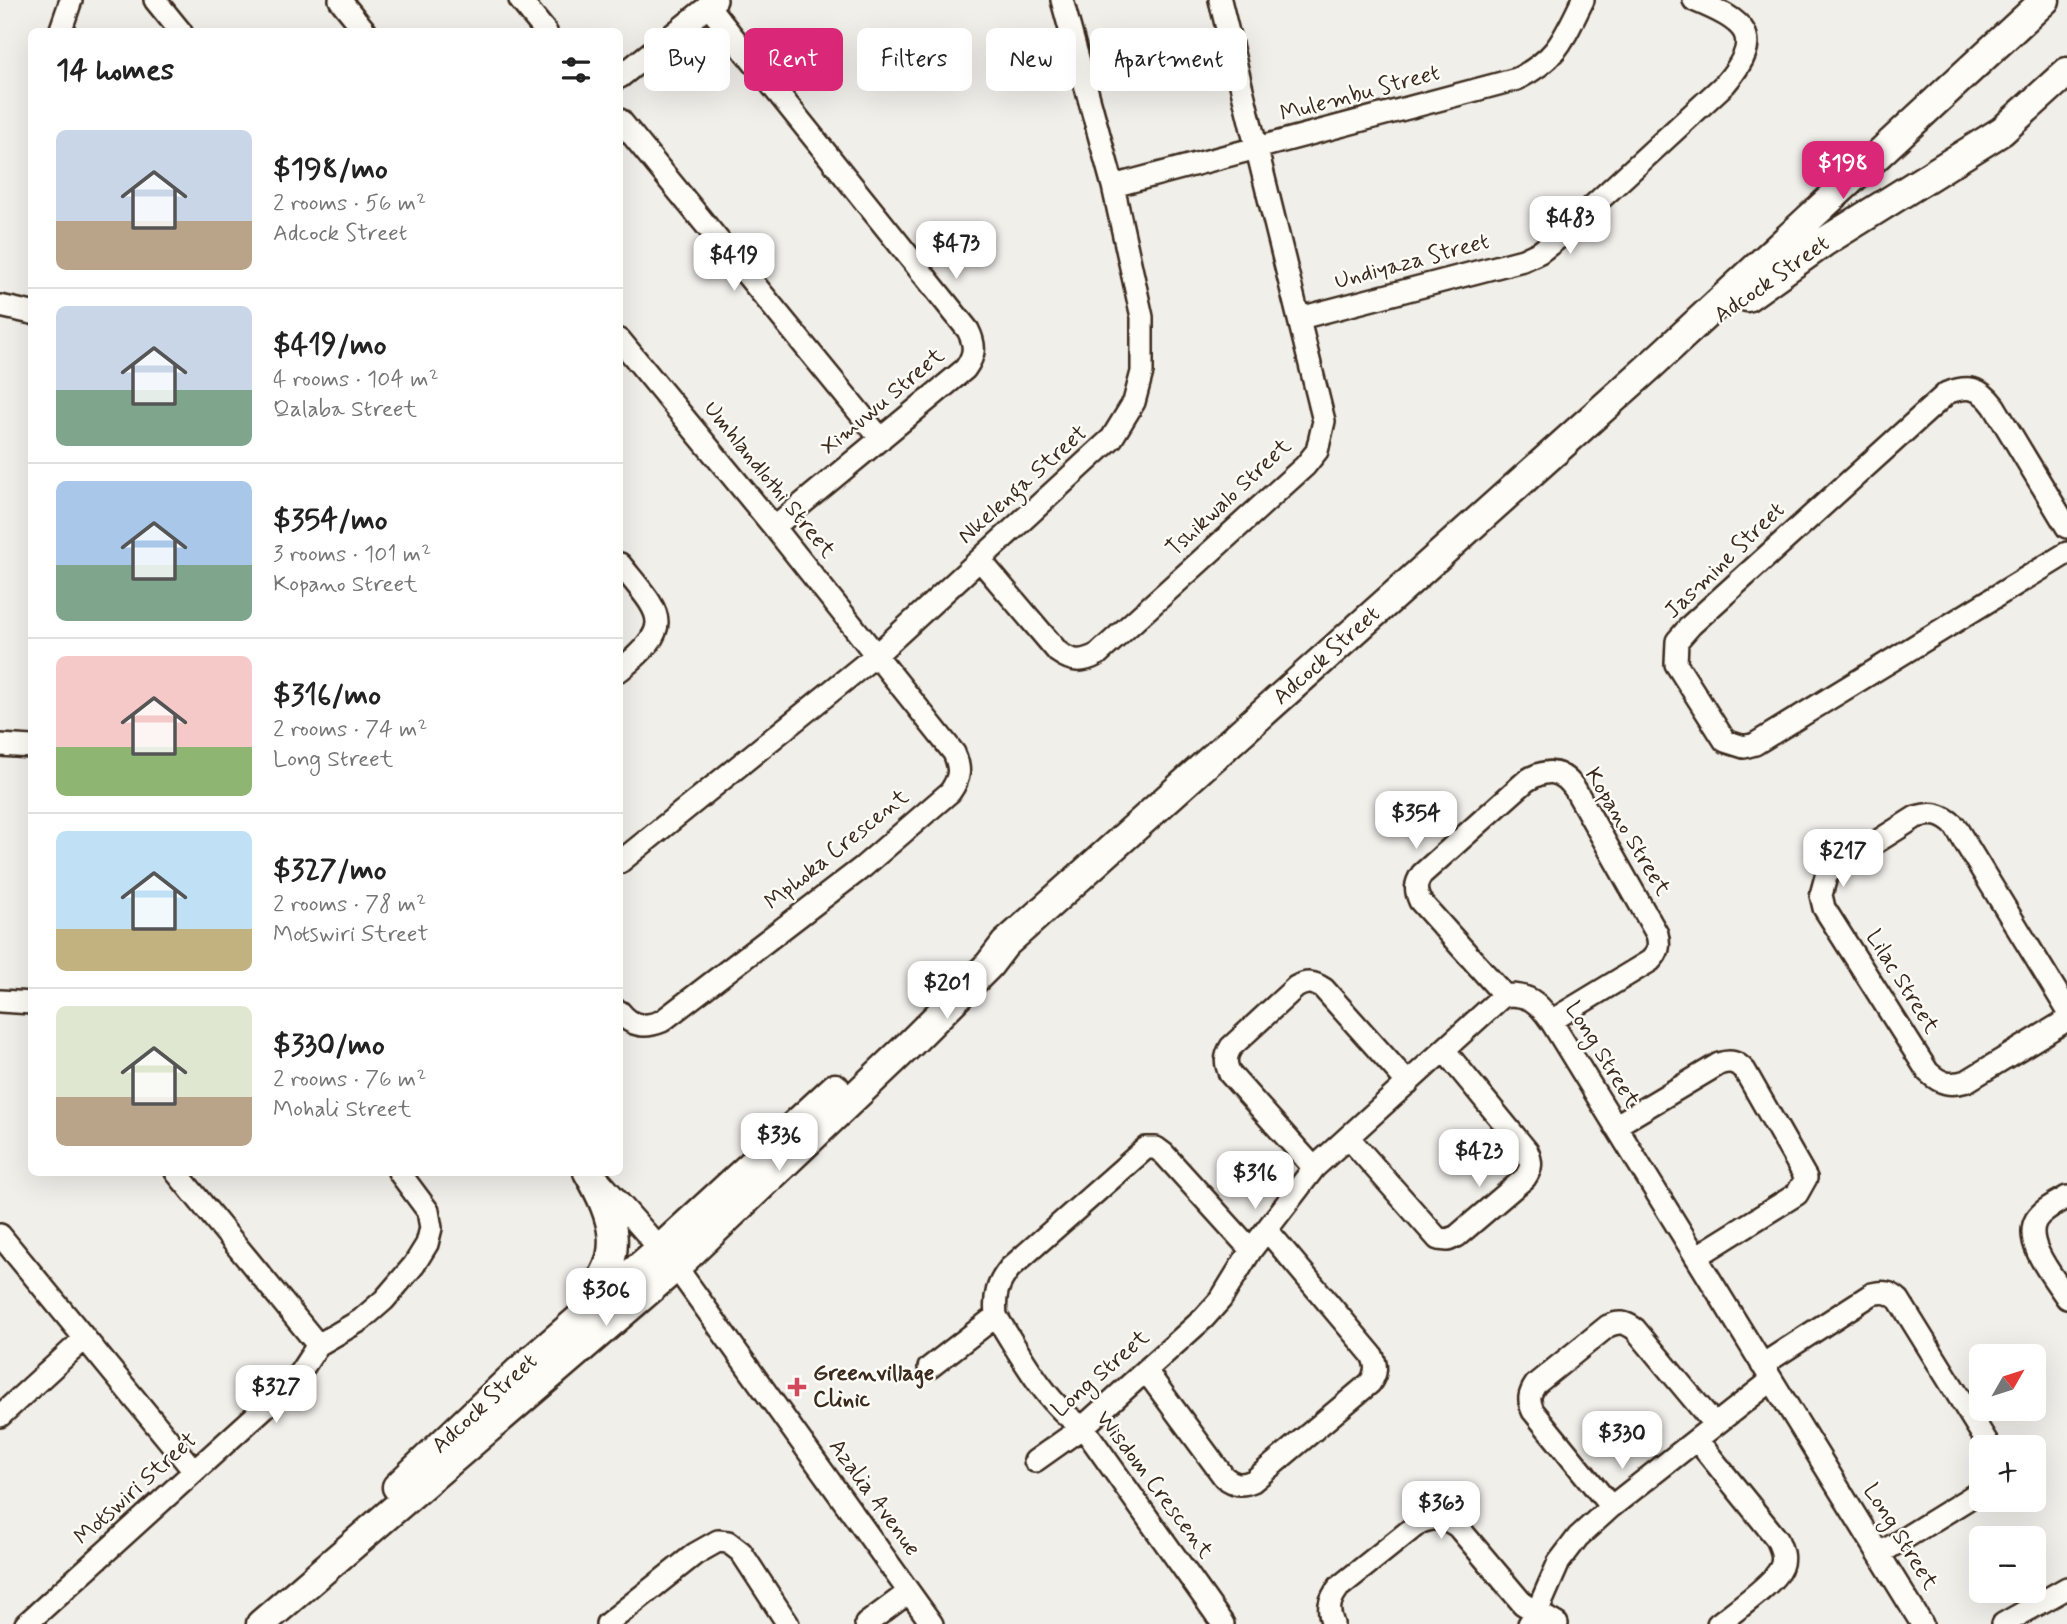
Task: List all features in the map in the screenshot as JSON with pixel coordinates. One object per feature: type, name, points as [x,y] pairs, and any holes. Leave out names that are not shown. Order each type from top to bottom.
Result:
[{"type":"main road","name":"Adcock Street","points":[[261,1624],[322,1569],[399,1508],[668,1258],[918,1036],[989,964],[1005,944],[1648,368],[2045,0]]},
{"type":"main road","name":"Adcock Street","points":[[1648,368],[1824,242],[2002,131],[2067,72]]},
{"type":"main road","points":[[519,1371],[546,1337],[597,1288],[611,1265],[613,1239],[610,1220],[605,1200],[592,1176]]},
{"type":"main road","name":"Adcock Street","points":[[322,1569],[362,1522],[519,1371],[668,1258]]},
{"type":"street","points":[[61,28],[71,0]]},
{"type":"street","points":[[155,0],[178,28]]},
{"type":"street","points":[[340,0],[363,28]]},
{"type":"street","points":[[520,0],[543,28]]},
{"type":"street","name":"Nkelenga Street","points":[[623,860],[876,655],[1112,438],[1134,402],[1142,372],[1142,317],[1113,186],[1062,0]]},
{"type":"street","name":"Tshikwalo Street","points":[[980,560],[1058,652],[1070,660],[1084,661],[1098,654],[1305,466],[1317,451],[1324,421],[1220,0]]},
{"type":"street","name":"Mulembu Street","points":[[1113,186],[1517,79],[1542,66],[1560,45],[1583,0]]},
{"type":"street","name":"Undiyaza Street","points":[[1300,318],[1523,260],[1540,253],[1725,84],[1741,66],[1748,51],[1747,38],[1736,21],[1694,0]]},
{"type":"street","points":[[623,75],[713,3]]},
{"type":"street","name":"Ximuwu Street","points":[[713,3],[968,330],[974,343],[973,357],[965,369],[774,527]]},
{"type":"street","points":[[623,124],[881,439]]},
{"type":"street","points":[[0,306],[28,312]]},
{"type":"street","name":"Umhlandlothi Street","points":[[623,344],[876,655]]},
{"type":"street","name":"Jasmine Street","points":[[2067,527],[1985,393],[1962,387],[1947,393],[1690,625],[1677,641],[1676,664],[1725,741],[1744,747],[1755,744],[2067,553]]},
{"type":"street","points":[[623,568],[656,612],[659,626],[646,649],[623,668]]},
{"type":"street","name":"Mphoka Crescent","points":[[623,1015],[635,1025],[649,1026],[662,1021],[863,867],[950,792],[958,780],[960,766],[954,753],[876,655]]},
{"type":"street","points":[[0,745],[28,747]]},
{"type":"street","name":"Kopano Street","points":[[1504,995],[1420,901],[1416,882],[1526,781],[1539,773],[1555,772],[1567,778],[1575,789],[1657,934],[1660,944],[1657,954],[1650,961],[1551,1021]]},
{"type":"street","name":"Lilac Street","points":[[2067,1009],[1955,826],[1944,816],[1930,813],[1916,817],[1827,873],[1821,895],[1824,908],[1928,1072],[1939,1082],[1953,1085],[1967,1081],[2067,1020]]},
{"type":"street","points":[[1314,1168],[1226,1065],[1226,1055],[1231,1047],[1296,987],[1306,982],[1315,983],[1324,989],[1408,1083]]},
{"type":"street","name":"Long Street","points":[[1035,1461],[1083,1427],[1221,1299],[1251,1250],[1314,1168],[1504,995],[1523,994],[1539,1004],[1551,1021],[1922,1624]]},
{"type":"street","points":[[0,1001],[28,1003]]},
{"type":"street","points":[[1348,1137],[1429,1233],[1438,1239],[1448,1240],[1457,1236],[1525,1178],[1531,1170],[1527,1151],[1444,1050]]},
{"type":"street","points":[[1615,1126],[1719,1064],[1728,1061],[1738,1063],[1745,1071],[1803,1168],[1806,1178],[1797,1194],[1696,1257]]},
{"type":"street","points":[[929,1368],[996,1316],[994,1300],[999,1282],[1010,1268],[1146,1148],[1156,1149],[1164,1154],[1251,1250]]},
{"type":"street","points":[[179,1176],[318,1345]]},
{"type":"street","name":"Motswiri Street","points":[[26,1624],[295,1380],[318,1345],[361,1320],[384,1300],[414,1265],[427,1244],[431,1228],[428,1211],[402,1176]]},
{"type":"street","name":"Azalia Avenue","points":[[594,1176],[668,1258],[932,1624]]},
{"type":"street","points":[[2067,1196],[2036,1220],[2033,1234],[2036,1248],[2067,1298]]},
{"type":"street","points":[[1146,1371],[1224,1477],[1243,1485],[1253,1481],[1370,1383],[1375,1375],[1376,1364],[1372,1355],[1267,1230]]},
{"type":"street","points":[[0,1235],[194,1471]]},
{"type":"street","points":[[1533,1618],[1559,1562],[1578,1537],[1611,1507],[1715,1425],[1767,1373],[1872,1294],[1882,1291],[1899,1300],[1983,1435]]},
{"type":"street","name":"Wisdom Crescent","points":[[996,1316],[1055,1403],[1068,1418],[1083,1427],[1223,1624]]},
{"type":"street","points":[[1611,1507],[1533,1411],[1529,1402],[1530,1392],[1536,1384],[1608,1326],[1617,1322],[1627,1323],[1635,1329],[1715,1425]]},
{"type":"street","points":[[0,1416],[84,1339]]},
{"type":"street","points":[[1697,1440],[1777,1539],[1783,1552],[1782,1566],[1773,1578],[1718,1624]]},
{"type":"street","points":[[1879,1555],[1969,1499]]},
{"type":"street","points":[[1333,1624],[1328,1612],[1331,1598],[1339,1587],[1419,1523],[1433,1518],[1447,1519],[1458,1528],[1533,1618],[1557,1624]]},
{"type":"street","points":[[607,1624],[706,1546],[718,1541],[729,1542],[741,1552],[788,1624]]},
{"type":"street","points":[[2003,1624],[2067,1588]]},
{"type":"street","points":[[866,1624],[909,1592]]},
{"type":"place","name":"Greenvillage Clinic","points":[[797,1387]]}]
